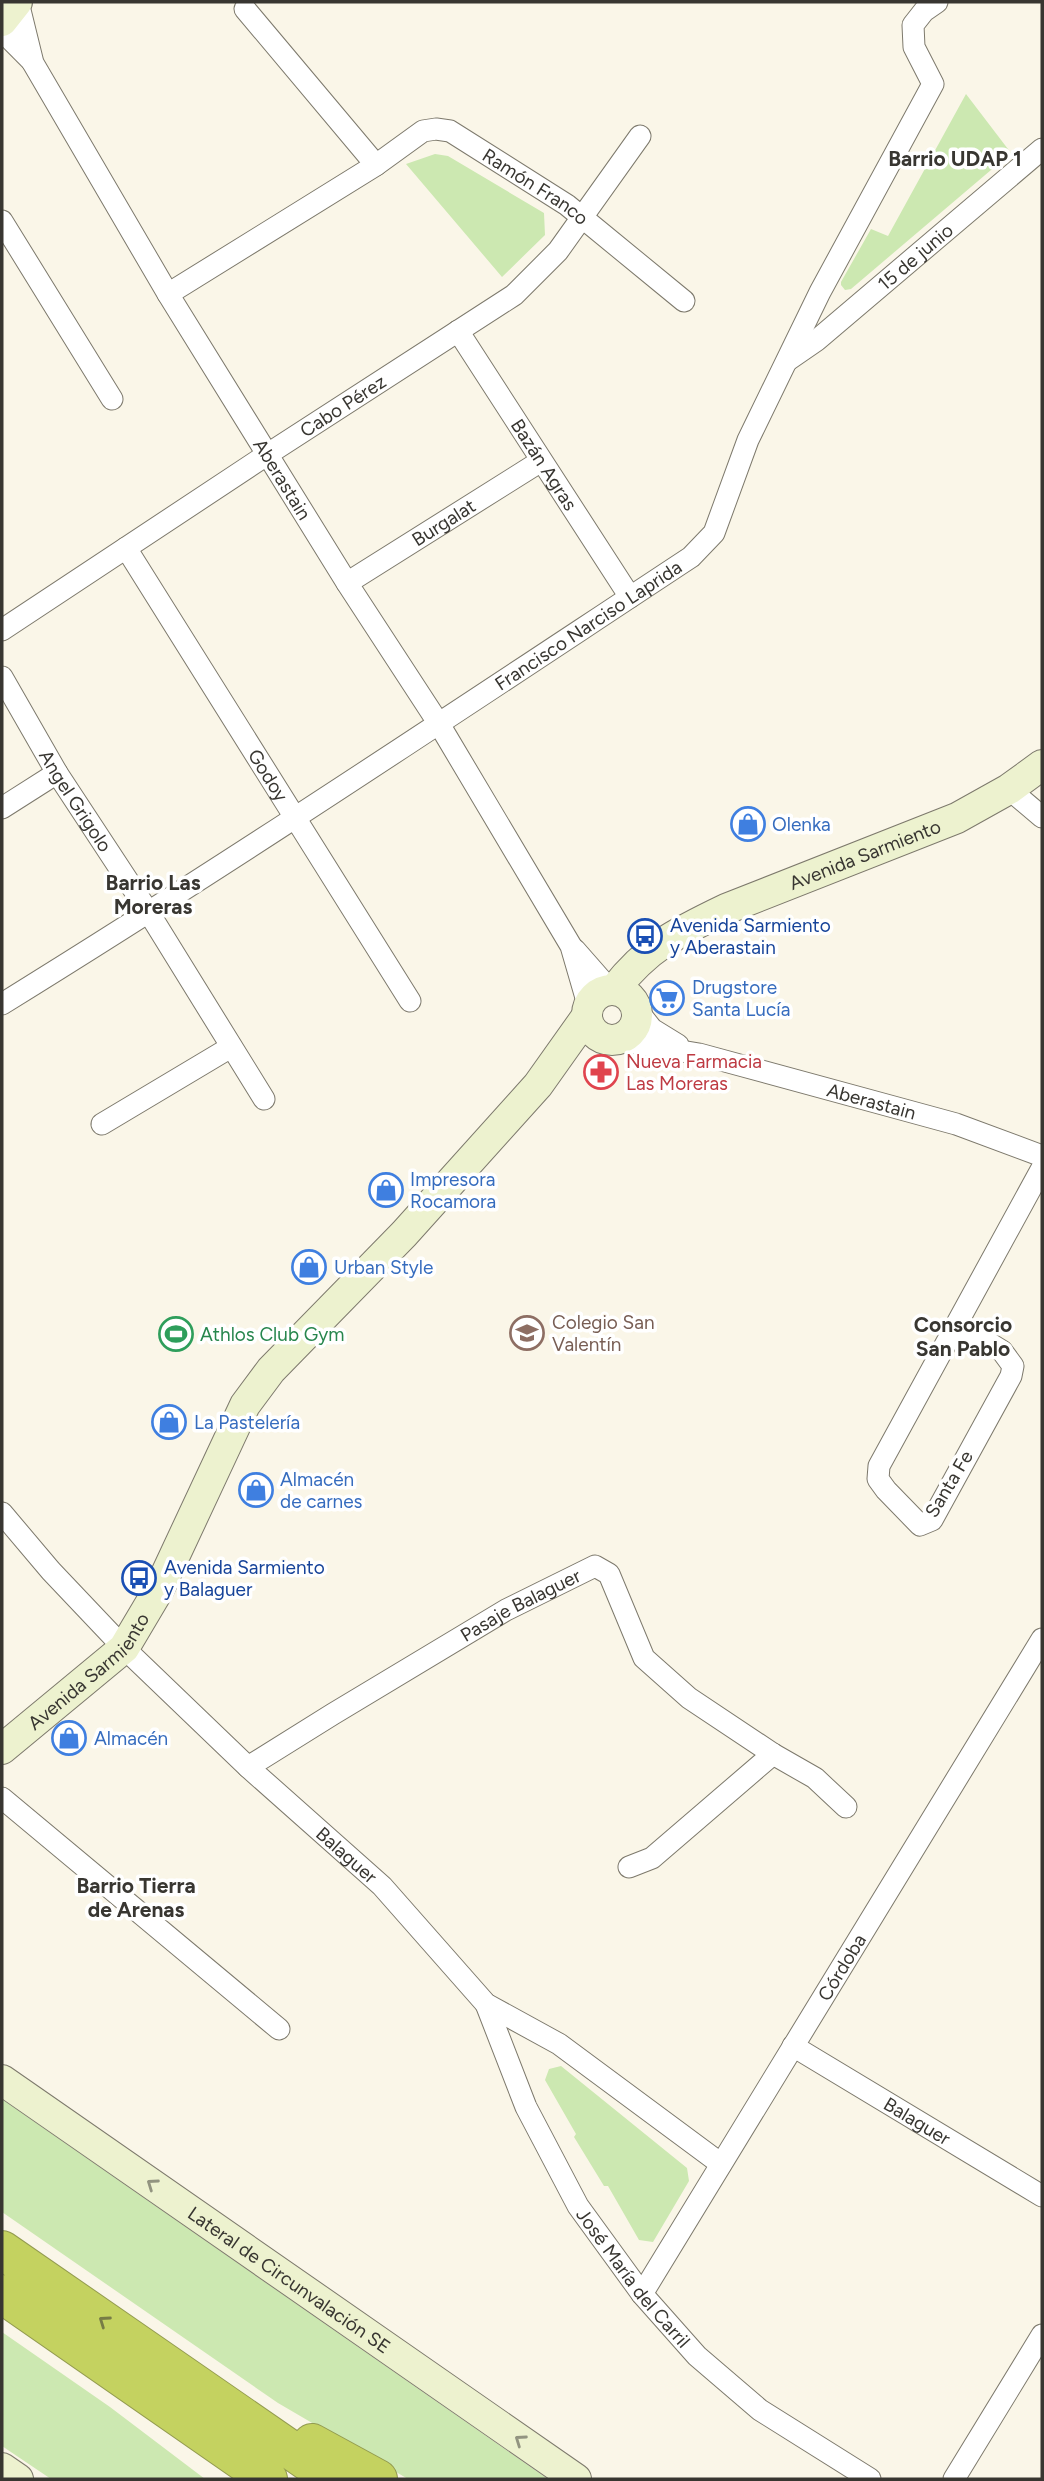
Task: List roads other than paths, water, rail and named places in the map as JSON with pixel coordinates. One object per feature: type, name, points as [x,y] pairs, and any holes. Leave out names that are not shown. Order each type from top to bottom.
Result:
[{"type":"highway","points":[[2,2250],[333,2479]]},
{"type":"highway","points":[[9,2300],[268,2479]]},
{"type":"highway","points":[[160,2359],[378,2479]]},
{"type":"highway","points":[[99,2362],[232,2479]]},
{"type":"street","points":[[2,21],[18,2]]},
{"type":"street","name":"Aberastain","points":[[18,2],[33,63],[168,294],[347,583],[439,724],[571,946],[612,1003],[658,1033],[699,1054]]},
{"type":"street","name":"Francisco Narciso Laprida","points":[[2,1004],[149,913],[439,724],[691,557],[714,533],[748,440],[786,361],[820,292],[933,84],[914,47],[913,25],[924,11],[937,2]]},
{"type":"street","points":[[245,9],[376,165]]},
{"type":"street","points":[[2,32],[33,63]]},
{"type":"street","name":"Ramón Franco","points":[[168,294],[376,165],[423,131],[436,129],[450,131],[584,217],[684,301]]},
{"type":"street","name":"Cabo Pérez","points":[[2,630],[514,295],[558,251],[640,136]]},
{"type":"street","name":"15 de junio","points":[[786,361],[817,340],[1042,149]]},
{"type":"street","points":[[2,221],[112,399]]},
{"type":"street","name":"Bazán Agras","points":[[458,331],[630,597]]},
{"type":"street","name":"Burgalat","points":[[347,583],[541,461]]},
{"type":"street","name":"Godoy","points":[[126,548],[410,1001]]},
{"type":"street","name":"Angel Grigolo","points":[[2,677],[57,773],[149,913],[264,1099]]},
{"type":"street","name":"Avenida Sarmiento","points":[[2,1749],[124,1648],[159,1589],[245,1405],[271,1370],[404,1234],[612,1003],[631,967],[644,955],[680,933],[726,909],[957,818],[1009,789],[1042,765]]},
{"type":"street","points":[[2,808],[57,773]]},
{"type":"street","points":[[1009,789],[1042,817]]},
{"type":"street","points":[[612,1003],[593,1031],[599,1037],[613,1040]]},
{"type":"street","name":"Aberastain","points":[[613,1040],[699,1054],[956,1124],[1042,1156]]},
{"type":"street","name":"Avenida Sarmiento","points":[[538,1085],[613,1040]]},
{"type":"street","points":[[103,1124],[232,1047]]},
{"type":"street","name":"Santa Fe","points":[[958,1324],[1002,1351],[1013,1366],[1011,1376],[932,1520],[920,1525],[878,1479],[879,1466],[1042,1168]]},
{"type":"street","name":"Balaguer","points":[[2,1513],[51,1571],[124,1648],[248,1767],[382,1886],[486,2004],[559,2044],[721,2164]]},
{"type":"street","name":"Pasaje Balaguer","points":[[248,1767],[506,1611],[595,1566],[609,1574],[644,1658],[689,1698],[773,1754],[815,1778],[846,1807]]},
{"type":"street","name":"Córdoba","points":[[642,2294],[1042,1639]]},
{"type":"street","points":[[629,1867],[652,1857],[773,1754]]},
{"type":"street","points":[[2,1798],[279,2029]]},
{"type":"street","name":"José María del Carril","points":[[486,2004],[526,2107],[578,2206],[642,2294],[697,2356],[760,2410],[870,2479]]},
{"type":"street","name":"Balaguer","points":[[793,2046],[1042,2196]]},
{"type":"street","name":"Lateral de Circunvalación SE","points":[[2,2080],[576,2479]]},
{"type":"street","points":[[954,2479],[1042,2335]]},
{"type":"street","points":[[2,2468],[18,2479]]},
{"type":"place","name":"Olenka","points":[[748,824]]},
{"type":"place","name":"Avenida Sarmiento y Aberastain","points":[[645,936]]},
{"type":"place","name":"Drugstore Santa Lucía","points":[[667,998]]},
{"type":"place","name":"Nueva Farmacia Las Moreras","points":[[601,1072]]},
{"type":"place","name":"Impresora Rocamora","points":[[386,1190]]},
{"type":"place","name":"Urban Style","points":[[309,1267]]},
{"type":"place","name":"Colegio San Valentín","points":[[527,1333]]},
{"type":"place","name":"Athlos Club Gym","points":[[176,1334]]},
{"type":"place","name":"La Pastelería","points":[[169,1422]]},
{"type":"place","name":"Almacén de carnes","points":[[256,1490]]},
{"type":"place","name":"Avenida Sarmiento y Balaguer","points":[[139,1578]]},
{"type":"place","name":"Almacén","points":[[69,1738]]},
{"type":"district","name":"Barrio UDAP 1","points":[[955,158]]},
{"type":"district","name":"Barrio Las Moreras","points":[[153,894]]},
{"type":"district","name":"Consorcio San Pablo","points":[[963,1336]]},
{"type":"district","name":"Barrio Tierra de Arenas","points":[[136,1897]]}]
